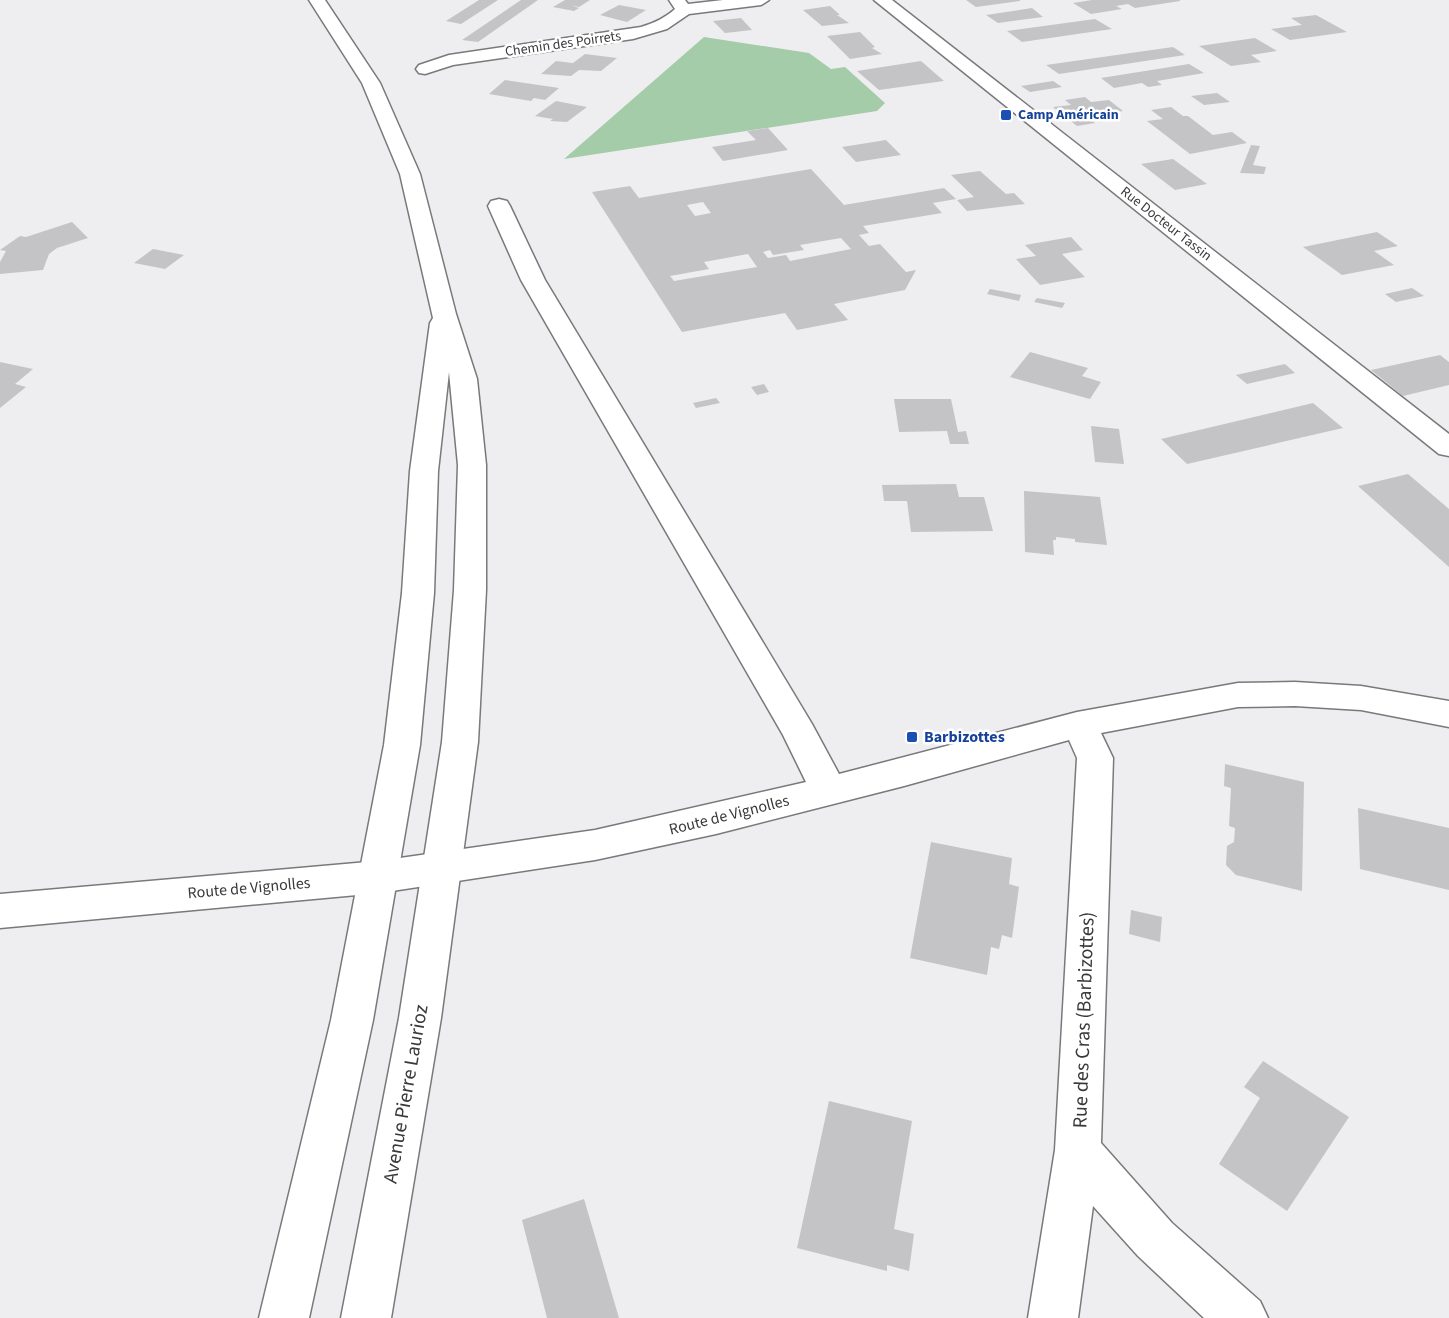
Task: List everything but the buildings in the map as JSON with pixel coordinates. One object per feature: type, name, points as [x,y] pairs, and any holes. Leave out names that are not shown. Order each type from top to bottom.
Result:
[{"type":"street","name":"Avenue Pierre Laurioz","points":[[317,0],[371,83],[410,174],[444,314],[464,379],[471,465],[470,590],[460,742],[419,1026],[366,1318]]},
{"type":"street","points":[[681,5],[761,0]]},
{"type":"street","name":"Rue Docteur Tassin","points":[[882,0],[1442,436]]},
{"type":"street","name":"Chemin des Poirrets","points":[[426,69],[449,60],[633,34],[668,23],[681,5]]},
{"type":"street","points":[[499,206],[533,280],[800,733],[819,774],[829,789]]},
{"type":"street","points":[[284,1318],[352,1020],[404,733],[418,593],[424,471],[444,314]]},
{"type":"street","name":"Route de Vignolles","points":[[0,911],[379,877],[443,869],[639,837],[904,772],[1077,725],[1238,695],[1295,694],[1361,698],[1449,714]]},
{"type":"street","name":"Rue des Cras (Barbizottes)","points":[[1053,1318],[1078,1150],[1095,758],[1088,741],[1077,725]]},
{"type":"street","points":[[1078,1150],[1102,1183],[1199,1283],[1243,1318]]},
{"type":"green space","points":[[704,37],[809,53],[831,69],[845,67],[885,103],[877,111],[564,159]]},
{"type":"place","name":"Camp Américain","points":[[1006,115]]},
{"type":"place","name":"Barbizottes","points":[[912,737]]}]
